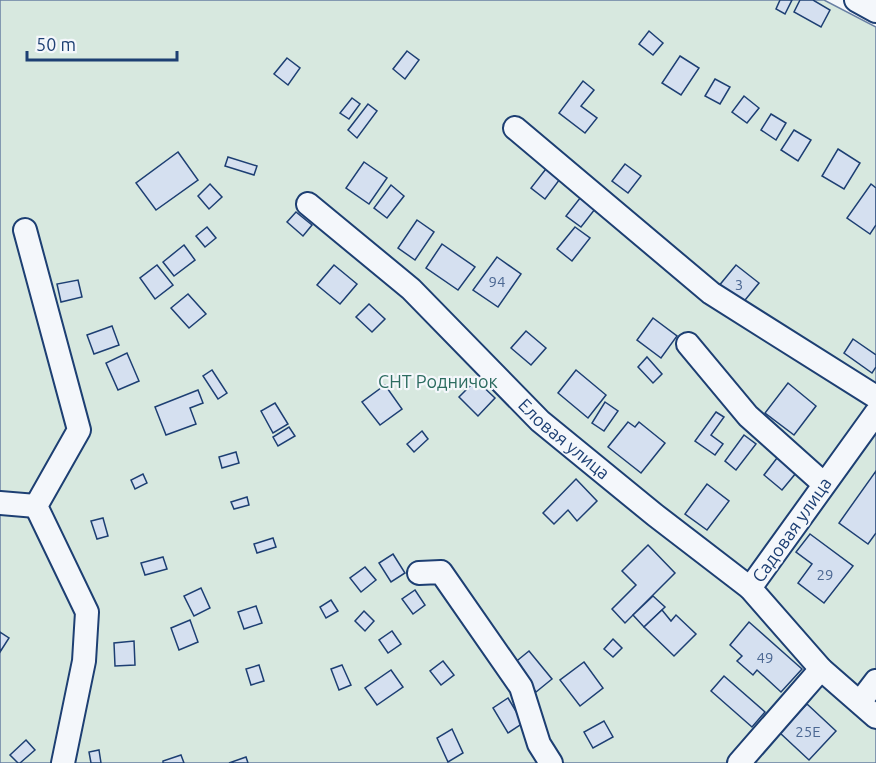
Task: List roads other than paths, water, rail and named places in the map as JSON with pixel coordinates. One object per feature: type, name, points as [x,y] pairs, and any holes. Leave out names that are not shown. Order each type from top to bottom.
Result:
[{"type":"street","points":[[856,0],[876,10]]},
{"type":"street","points":[[515,128],[711,293],[876,397]]},
{"type":"street","name":"Еловая улица","points":[[308,204],[411,290],[540,421],[655,515],[750,588]]},
{"type":"street","points":[[25,230],[80,430],[36,506]]},
{"type":"street","points":[[688,344],[748,416],[824,484]]},
{"type":"street","name":"Садовая улица","points":[[868,710],[821,669],[750,588],[876,413]]},
{"type":"street","points":[[0,503],[36,506]]},
{"type":"street","points":[[36,506],[87,612],[84,661],[63,763]]},
{"type":"street","points":[[419,573],[441,572],[521,687],[539,744],[551,763]]},
{"type":"street","points":[[739,763],[821,669]]},
{"type":"street","points":[[868,710],[876,681]]},
{"type":"park label","name":"СНТ Родничок","points":[[438,382]]}]
